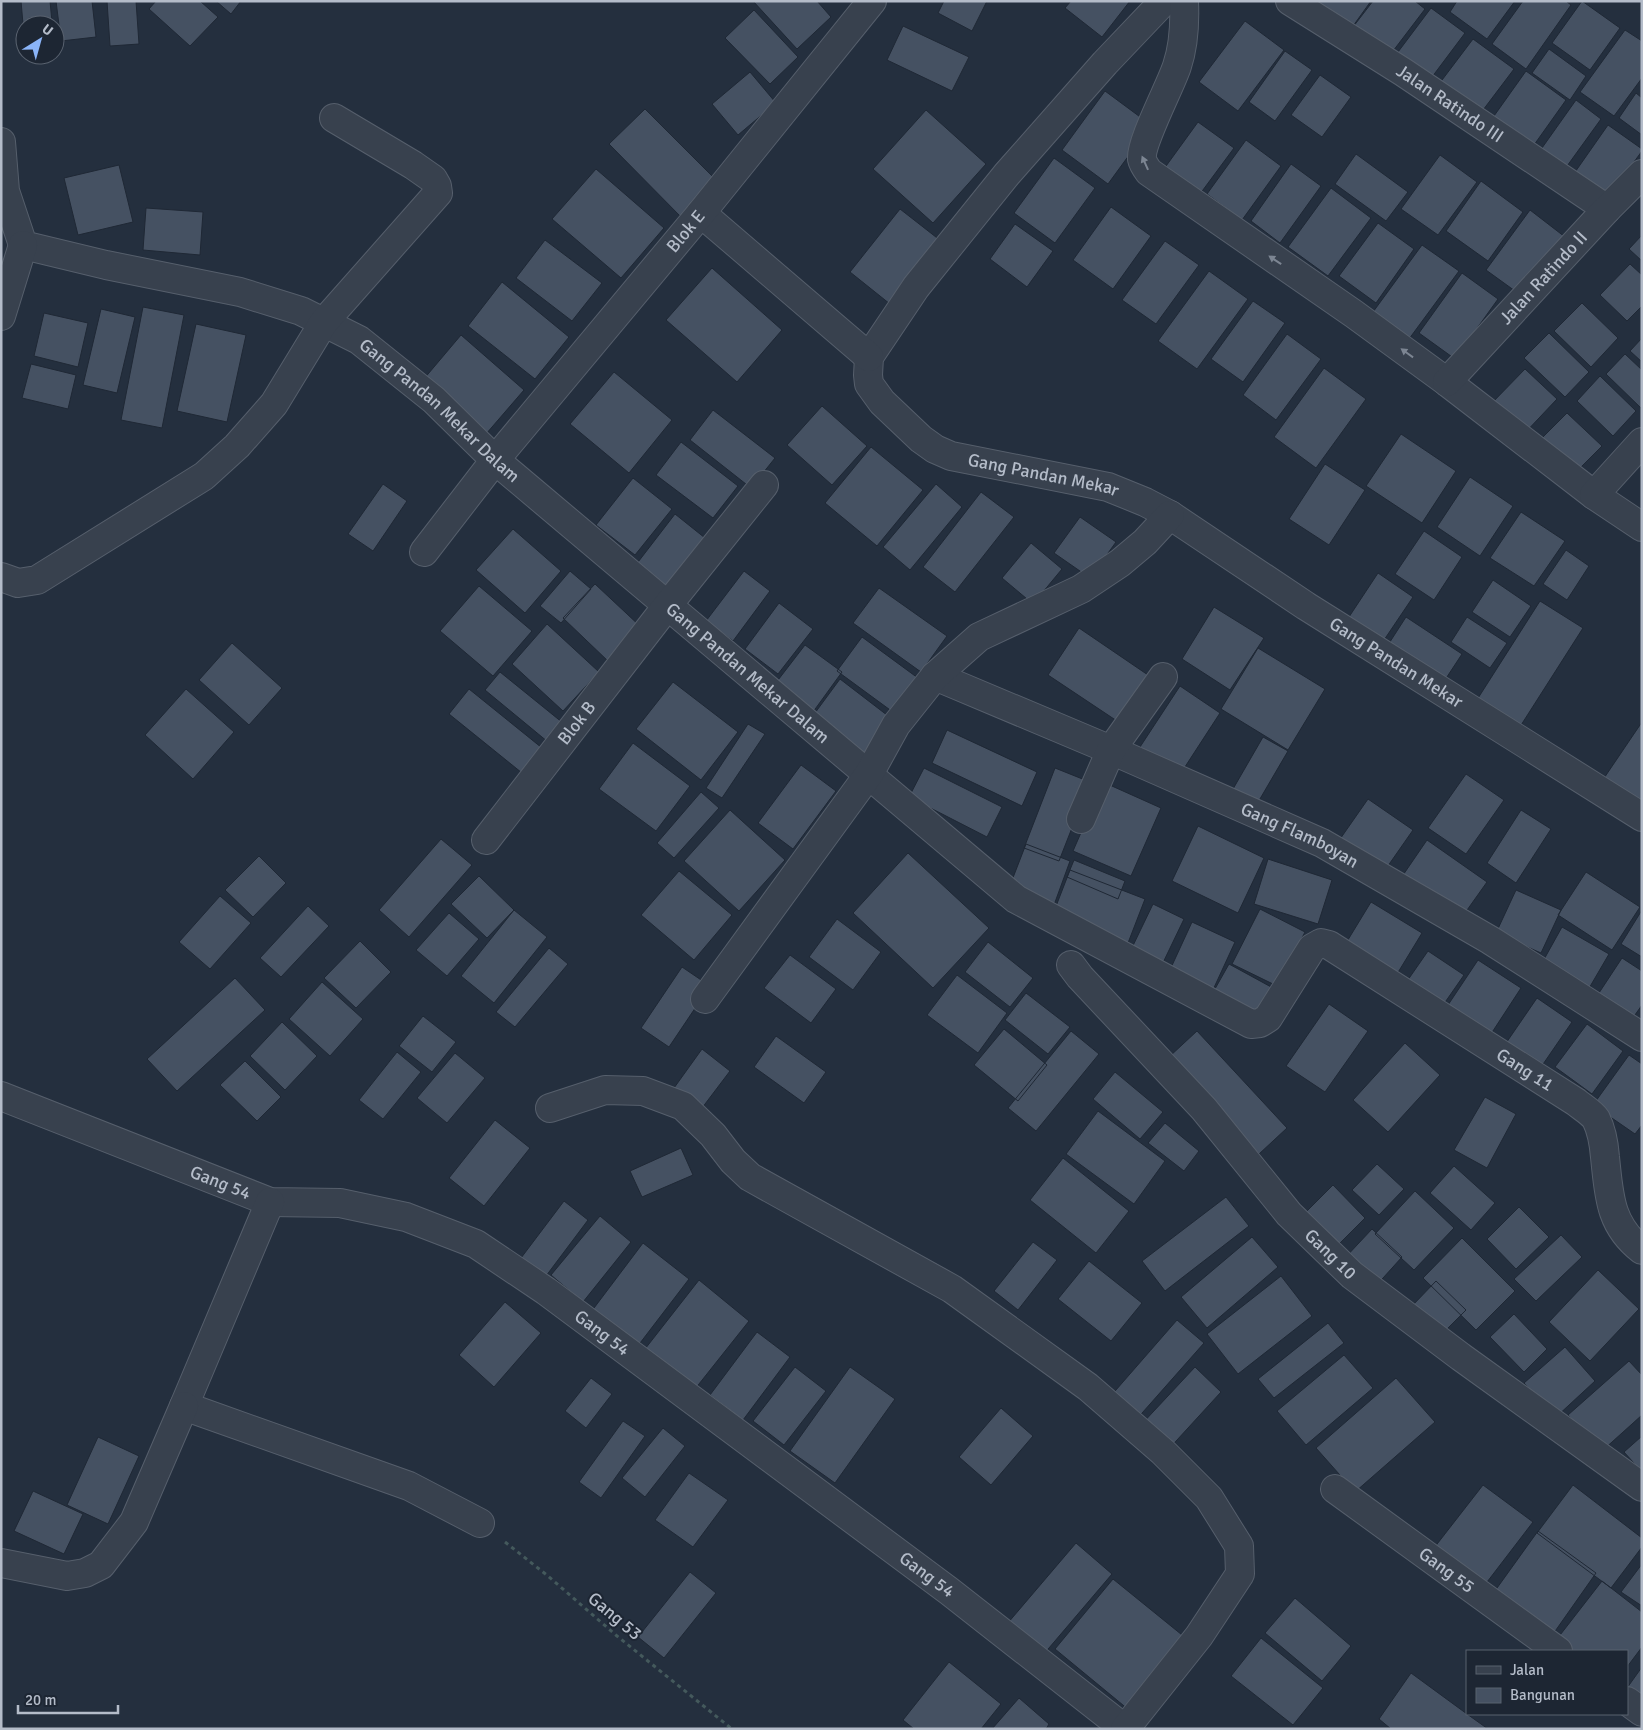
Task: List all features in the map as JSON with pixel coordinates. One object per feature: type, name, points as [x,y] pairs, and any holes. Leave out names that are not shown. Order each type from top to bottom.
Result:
[{"type":"street","name":"Blok E","points":[[424,552],[496,460],[701,213],[872,1]]},
{"type":"street","points":[[701,213],[868,356],[916,287],[1007,174],[1105,63],[1164,1]]},
{"type":"street","points":[[1184,1],[1185,28],[1178,64],[1144,142],[1142,157],[1144,165],[1149,172],[1354,314],[1447,382],[1594,495],[1642,527]]},
{"type":"street","name":"Jalan Ratindo III","points":[[1290,1],[1403,72],[1607,209]]},
{"type":"street","points":[[1,577],[18,583],[38,580],[204,476],[237,446],[274,404],[324,322],[438,193],[433,179],[414,165],[334,118]]},
{"type":"street","points":[[1,142],[3,191],[23,245],[1,316]]},
{"type":"street","name":"Jalan Ratindo II","points":[[1447,382],[1607,209],[1642,174]]},
{"type":"street","name":"Gang Pandan Mekar Dalam","points":[[23,245],[106,265],[240,292],[301,311],[359,340],[434,400],[496,460],[667,606],[1016,899],[1251,1024],[1260,1023],[1268,1018],[1312,948],[1321,943],[1329,946]]},
{"type":"street","name":"Gang Pandan Mekar","points":[[868,356],[869,384],[882,402],[921,439],[935,449],[951,456],[1108,487],[1146,502],[1170,515],[1306,606],[1642,817]]},
{"type":"street","points":[[1594,495],[1642,442]]},
{"type":"street","name":"Blok B","points":[[486,840],[667,606],[764,485]]},
{"type":"street","points":[[705,999],[869,774],[896,725],[935,676],[979,637],[1081,589],[1120,563],[1145,542],[1170,515]]},
{"type":"street","name":"Gang Flamboyan","points":[[935,676],[1111,750],[1322,843],[1490,940],[1642,1037]]},
{"type":"street","points":[[1081,819],[1111,750],[1163,677]]},
{"type":"street","name":"Gang 11","points":[[1329,946],[1576,1102],[1595,1118],[1603,1136],[1610,1204],[1617,1223],[1633,1243],[1642,1250]]},
{"type":"street","name":"Gang 10","points":[[1071,965],[1080,977],[1204,1109],[1289,1214],[1352,1275],[1461,1357],[1642,1487]]},
{"type":"street","points":[[550,1108],[605,1090],[643,1091],[682,1106],[713,1135],[733,1161],[750,1177],[952,1289],[1088,1387],[1163,1452],[1209,1498],[1239,1546],[1240,1574],[1200,1636],[1125,1729]]},
{"type":"street","name":"Gang 54","points":[[1,1096],[270,1202],[340,1203],[406,1217],[476,1244],[546,1291],[949,1591],[1125,1729]]},
{"type":"street","points":[[1,1563],[67,1576],[85,1573],[102,1565],[134,1522],[270,1202]]},
{"type":"street","points":[[184,1406],[410,1486],[480,1523]]},
{"type":"street","name":"Gang 55","points":[[1335,1489],[1557,1650]]},
{"type":"street","points":[[1628,1702],[1642,1712]]},
{"type":"path","name":"Gang 53","points":[[480,1523],[548,1576],[616,1636],[732,1729]]},
{"type":"building","points":[[21,1],[50,1],[51,15],[22,15]]},
{"type":"building","points":[[56,1],[92,1],[96,37],[65,41],[65,15],[58,15]]},
{"type":"building","points":[[107,1],[136,1],[139,44],[110,46]]},
{"type":"building","points":[[156,1],[200,1],[218,17],[190,46],[149,9]]},
{"type":"building","points":[[216,1],[241,1],[231,14]]},
{"type":"building","points":[[753,1],[817,1],[831,17],[797,49]]},
{"type":"building","points":[[944,1],[987,1],[972,31],[938,13]]},
{"type":"building","points":[[1071,1],[1130,1],[1102,37],[1065,8]]},
{"type":"building","points":[[1307,1],[1371,1],[1348,33]]},
{"type":"building","points":[[1373,1],[1415,1],[1425,9],[1390,55],[1353,27]]},
{"type":"building","points":[[1457,1],[1515,1],[1487,39],[1450,12]]},
{"type":"building","points":[[1523,1],[1566,1],[1571,5],[1526,69],[1492,44]]},
{"type":"building","points":[[1582,1],[1620,28],[1590,70],[1552,43]]},
{"type":"building","points":[[1431,8],[1465,33],[1429,81],[1395,56]]},
{"type":"building","points":[[754,10],[798,57],[770,84],[725,38]]},
{"type":"building","points":[[1245,21],[1284,50],[1238,111],[1199,82]]},
{"type":"building","points":[[903,26],[969,57],[952,91],[887,60]]},
{"type":"building","points":[[1625,30],[1642,41],[1642,78],[1614,116],[1580,92]]},
{"type":"building","points":[[1473,39],[1514,69],[1477,118],[1436,88]]},
{"type":"building","points":[[1549,49],[1586,76],[1570,100],[1532,73]]},
{"type":"building","points":[[1285,51],[1312,70],[1275,121],[1249,102]]},
{"type":"building","points":[[1526,71],[1566,100],[1529,152],[1489,123]]},
{"type":"building","points":[[750,72],[776,103],[738,135],[712,104]]},
{"type":"building","points":[[1320,75],[1351,97],[1322,137],[1291,115]]},
{"type":"building","points":[[1105,91],[1151,125],[1108,184],[1062,150]]},
{"type":"building","points":[[1636,93],[1642,98],[1642,135],[1619,118]]},
{"type":"building","points":[[1576,100],[1601,119],[1562,173],[1537,155]]},
{"type":"building","points":[[645,109],[718,182],[682,218],[609,144]]},
{"type":"building","points":[[926,110],[986,164],[933,223],[873,169]]},
{"type":"building","points":[[1198,122],[1234,148],[1197,198],[1161,173]]},
{"type":"building","points":[[1608,125],[1642,149],[1642,151],[1607,199],[1573,175]]},
{"type":"building","points":[[1246,140],[1281,166],[1242,220],[1207,194]]},
{"type":"building","points":[[1356,154],[1408,192],[1386,221],[1335,184]]},
{"type":"building","points":[[1440,155],[1477,182],[1438,235],[1401,209]]},
{"type":"building","points":[[1054,158],[1095,188],[1055,243],[1014,213]]},
{"type":"building","points":[[1291,164],[1321,186],[1280,243],[1251,221]]},
{"type":"building","points":[[119,165],[133,222],[78,235],[64,178]]},
{"type":"building","points":[[596,169],[664,228],[621,278],[552,219]]},
{"type":"building","points":[[1481,181],[1523,212],[1488,261],[1446,231]]},
{"type":"building","points":[[1331,188],[1371,218],[1328,276],[1288,247]]},
{"type":"building","points":[[1111,207],[1151,236],[1113,289],[1073,260]]},
{"type":"building","points":[[146,208],[203,212],[200,255],[143,250]]},
{"type":"building","points":[[900,209],[941,241],[890,304],[850,272]]},
{"type":"building","points":[[1530,210],[1565,237],[1522,296],[1486,270]]},
{"type":"building","points":[[1378,223],[1414,249],[1376,303],[1339,276]]},
{"type":"building","points":[[1015,224],[1053,251],[1027,287],[990,259]]},
{"type":"building","points":[[1642,235],[1642,261],[1629,249]]},
{"type":"building","points":[[545,240],[602,283],[572,321],[516,278]]},
{"type":"building","points":[[1165,241],[1199,265],[1156,324],[1122,300]]},
{"type":"building","points":[[1422,245],[1459,271],[1409,339],[1373,312]]},
{"type":"building","points":[[1630,264],[1642,275],[1642,306],[1627,321],[1600,295]]},
{"type":"building","points":[[712,268],[782,330],[737,382],[666,320]]},
{"type":"building","points":[[1209,271],[1248,299],[1197,369],[1158,341]]},
{"type":"building","points":[[1462,273],[1498,299],[1455,359],[1419,333]]},
{"type":"building","points":[[502,282],[569,337],[535,379],[468,326]]},
{"type":"building","points":[[1253,301],[1285,323],[1243,382],[1211,359]]},
{"type":"building","points":[[1582,303],[1618,338],[1591,367],[1554,331]]},
{"type":"building","points":[[143,307],[184,315],[162,428],[121,420]]},
{"type":"building","points":[[101,309],[135,317],[117,393],[83,385]]},
{"type":"building","points":[[44,313],[88,323],[78,367],[34,356]]},
{"type":"building","points":[[196,324],[246,335],[227,422],[177,411]]},
{"type":"building","points":[[1549,333],[1589,372],[1565,397],[1524,358]]},
{"type":"building","points":[[1287,334],[1321,359],[1276,420],[1243,395]]},
{"type":"building","points":[[461,335],[524,390],[486,434],[423,380]]},
{"type":"building","points":[[1642,338],[1642,362],[1630,351]]},
{"type":"building","points":[[1625,354],[1642,370],[1642,409],[1606,374]]},
{"type":"building","points":[[31,364],[76,375],[68,409],[22,398]]},
{"type":"building","points":[[1324,368],[1366,399],[1316,468],[1274,437]]},
{"type":"building","points":[[1525,369],[1557,399],[1522,436],[1490,405]]},
{"type":"building","points":[[614,372],[672,420],[629,473],[570,424]]},
{"type":"building","points":[[1600,376],[1636,411],[1613,436],[1577,401]]},
{"type":"building","points":[[822,406],[867,446],[832,485],[787,445]]},
{"type":"building","points":[[713,410],[775,458],[751,488],[690,440]]},
{"type":"building","points":[[1567,413],[1602,446],[1575,473],[1540,440]]},
{"type":"building","points":[[1401,434],[1456,471],[1422,523],[1366,486]]},
{"type":"building","points":[[681,442],[738,486],[713,518],[656,475]]},
{"type":"building","points":[[871,447],[923,490],[877,546],[825,503]]},
{"type":"building","points":[[1325,464],[1365,490],[1329,545],[1289,519]]},
{"type":"building","points":[[1470,477],[1513,506],[1480,556],[1437,527]]},
{"type":"building","points":[[633,478],[672,509],[635,555],[596,525]]},
{"type":"building","points":[[383,484],[407,501],[373,551],[348,534]]},
{"type":"building","points":[[936,484],[962,507],[910,570],[883,547]]},
{"type":"building","points":[[981,492],[1014,517],[955,592],[923,567]]},
{"type":"building","points":[[1521,512],[1565,541],[1534,586],[1490,558]]},
{"type":"building","points":[[675,514],[705,538],[665,589],[635,566]]},
{"type":"building","points":[[1080,517],[1116,542],[1090,578],[1054,553]]},
{"type":"building","points":[[513,529],[561,571],[525,613],[476,570]]},
{"type":"building","points":[[1424,531],[1462,557],[1434,600],[1395,574]]},
{"type":"building","points":[[1031,543],[1062,569],[1033,604],[1002,578]]},
{"type":"building","points":[[1566,550],[1589,566],[1567,600],[1543,584]]},
{"type":"building","points":[[570,571],[591,589],[561,623],[540,606]]},
{"type":"building","points":[[744,571],[770,591],[733,641],[706,621]]},
{"type":"building","points":[[1378,573],[1413,597],[1380,646],[1345,623]]},
{"type":"building","points":[[1493,580],[1531,606],[1510,637],[1472,612]]},
{"type":"building","points":[[595,584],[642,628],[609,662],[563,618]]},
{"type":"building","points":[[479,586],[532,631],[493,676],[440,631]]},
{"type":"building","points":[[879,588],[947,636],[921,672],[853,623]]},
{"type":"building","points":[[1540,601],[1583,628],[1516,733],[1473,706]]},
{"type":"building","points":[[779,603],[813,629],[778,674],[745,649]]},
{"type":"building","points":[[1214,607],[1264,638],[1230,690],[1182,659]]},
{"type":"building","points":[[1406,617],[1462,654],[1441,686],[1386,648]]},
{"type":"building","points":[[1467,617],[1507,643],[1490,668],[1451,642]]},
{"type":"building","points":[[547,624],[599,672],[563,711],[512,664]]},
{"type":"building","points":[[1079,628],[1148,675],[1117,721],[1048,675]]},
{"type":"building","points":[[862,637],[922,681],[897,715],[837,671]]},
{"type":"building","points":[[232,643],[282,688],[249,725],[199,680]]},
{"type":"building","points":[[805,645],[842,672],[813,712],[775,684]]},
{"type":"building","points":[[1258,648],[1325,689],[1288,750],[1221,709]]},
{"type":"building","points":[[500,672],[563,723],[548,742],[485,690]]},
{"type":"building","points":[[840,679],[896,722],[867,759],[812,717]]},
{"type":"building","points":[[673,682],[738,732],[701,780],[636,729]]},
{"type":"building","points":[[1180,686],[1220,713],[1181,773],[1140,747]]},
{"type":"building","points":[[186,689],[234,732],[193,779],[145,735]]},
{"type":"building","points":[[469,689],[547,752],[527,777],[449,714]]},
{"type":"building","points":[[1642,722],[1642,809],[1598,787]]},
{"type":"building","points":[[748,724],[765,734],[722,798],[706,788]]},
{"type":"building","points":[[947,730],[1037,772],[1022,806],[932,763]]},
{"type":"building","points":[[1263,737],[1288,751],[1257,804],[1233,789]]},
{"type":"building","points":[[633,743],[690,786],[656,831],[599,789]]},
{"type":"building","points":[[801,765],[836,791],[793,849],[758,823]]},
{"type":"building","points":[[924,768],[1002,807],[987,837],[909,797]]},
{"type":"building","points":[[1055,768],[1090,782],[1059,861],[1024,848]]},
{"type":"building","points":[[1466,774],[1504,800],[1466,854],[1428,828]]},
{"type":"building","points":[[1103,782],[1161,808],[1131,876],[1073,851]]},
{"type":"building","points":[[701,792],[719,808],[674,858],[657,843]]},
{"type":"building","points":[[1368,799],[1413,830],[1383,873],[1338,842]]},
{"type":"building","points":[[730,810],[785,860],[739,911],[684,861]]},
{"type":"building","points":[[1521,810],[1551,829],[1516,883],[1487,863]]},
{"type":"building","points":[[1198,826],[1264,858],[1238,913],[1172,881]]},
{"type":"building","points":[[441,839],[472,865],[409,937],[379,910]]},
{"type":"building","points":[[1427,840],[1487,882],[1460,920],[1401,878]]},
{"type":"building","points":[[1026,844],[1070,861],[1054,905],[1009,888]]},
{"type":"building","points":[[908,853],[989,928],[933,988],[853,913]]},
{"type":"building","points":[[259,856],[286,883],[253,917],[225,890]]},
{"type":"building","points":[[1268,859],[1332,880],[1318,924],[1254,904]]},
{"type":"building","points":[[1074,860],[1125,881],[1118,899],[1067,877]]},
{"type":"building","points":[[1070,870],[1145,899],[1128,943],[1053,914]]},
{"type":"building","points":[[679,871],[732,915],[694,960],[641,915]]},
{"type":"building","points":[[1586,872],[1640,907],[1612,950],[1558,915]]},
{"type":"building","points":[[479,876],[514,910],[487,938],[451,904]]},
{"type":"building","points":[[1516,890],[1561,910],[1541,953],[1496,933]]},
{"type":"building","points":[[220,896],[251,923],[210,969],[179,942]]},
{"type":"building","points":[[1371,902],[1422,933],[1394,979],[1343,948]]},
{"type":"building","points":[[1153,904],[1184,919],[1159,971],[1128,956]]},
{"type":"building","points":[[308,906],[329,926],[281,977],[260,958]]},
{"type":"building","points":[[1260,909],[1305,932],[1277,986],[1232,964]]},
{"type":"building","points":[[514,910],[547,937],[494,1003],[461,976]]},
{"type":"building","points":[[1642,910],[1642,957],[1621,944]]},
{"type":"building","points":[[449,913],[479,939],[447,976],[416,950]]},
{"type":"building","points":[[837,919],[881,952],[853,990],[809,957]]},
{"type":"building","points":[[1192,922],[1235,942],[1212,992],[1169,972]]},
{"type":"building","points":[[1562,927],[1609,954],[1588,990],[1542,963]]},
{"type":"building","points":[[360,941],[391,972],[356,1008],[324,978]]},
{"type":"building","points":[[988,942],[1033,978],[1010,1007],[965,972]]},
{"type":"building","points":[[549,948],[568,964],[515,1027],[496,1012]]},
{"type":"building","points":[[1428,951],[1464,975],[1439,1011],[1403,987]]},
{"type":"building","points":[[790,955],[836,989],[811,1023],[764,988]]},
{"type":"building","points":[[1622,958],[1642,971],[1642,1005],[1630,1022],[1595,999]]},
{"type":"building","points":[[1478,960],[1521,988],[1489,1037],[1446,1008]]},
{"type":"building","points":[[1229,964],[1273,988],[1256,1020],[1211,996]]},
{"type":"building","points":[[682,967],[710,986],[669,1047],[641,1028]]},
{"type":"building","points":[[957,975],[1007,1013],[978,1053],[927,1015]]},
{"type":"building","points":[[235,978],[265,1010],[177,1091],[147,1059]]},
{"type":"building","points":[[322,982],[363,1019],[330,1056],[289,1019]]},
{"type":"building","points":[[1026,993],[1070,1027],[1048,1054],[1005,1020]]},
{"type":"building","points":[[1537,998],[1572,1022],[1539,1070],[1504,1046]]},
{"type":"building","points":[[1329,1004],[1368,1031],[1325,1092],[1286,1066]]},
{"type":"building","points":[[423,1016],[456,1042],[432,1072],[399,1046]]},
{"type":"building","points":[[282,1022],[317,1056],[285,1090],[250,1056]]},
{"type":"building","points":[[1587,1024],[1623,1051],[1592,1094],[1555,1067]]},
{"type":"building","points":[[1004,1029],[1047,1065],[1018,1101],[974,1065]]},
{"type":"building","points":[[1071,1031],[1099,1054],[1036,1131],[1008,1108]]},
{"type":"building","points":[[1197,1031],[1287,1128],[1259,1154],[1169,1057]]},
{"type":"building","points":[[776,1036],[826,1072],[804,1103],[754,1067]]},
{"type":"building","points":[[1405,1043],[1440,1075],[1388,1132],[1353,1100]]},
{"type":"building","points":[[702,1049],[730,1071],[702,1108],[674,1088]]},
{"type":"building","points":[[397,1052],[421,1072],[383,1119],[359,1100]]},
{"type":"building","points":[[455,1053],[485,1078],[447,1123],[417,1098]]},
{"type":"building","points":[[1629,1055],[1642,1064],[1642,1125],[1635,1134],[1593,1105]]},
{"type":"building","points":[[245,1061],[281,1097],[257,1121],[220,1085]]},
{"type":"building","points":[[1115,1072],[1163,1112],[1140,1139],[1093,1099]]},
{"type":"building","points":[[1485,1097],[1516,1114],[1487,1168],[1454,1150]]},
{"type":"building","points":[[1098,1111],[1165,1161],[1134,1204],[1066,1154]]},
{"type":"building","points":[[495,1120],[530,1148],[484,1206],[449,1178]]},
{"type":"building","points":[[1165,1123],[1199,1151],[1184,1171],[1148,1143]]},
{"type":"building","points":[[681,1148],[693,1175],[642,1197],[630,1171]]},
{"type":"building","points":[[1063,1158],[1129,1211],[1096,1253],[1030,1200]]},
{"type":"building","points":[[1377,1164],[1404,1189],[1379,1215],[1352,1190]]},
{"type":"building","points":[[1454,1166],[1495,1203],[1471,1230],[1430,1193]]},
{"type":"building","points":[[1333,1185],[1365,1218],[1335,1248],[1302,1216]]},
{"type":"building","points":[[1415,1191],[1454,1228],[1414,1270],[1375,1234]]},
{"type":"building","points":[[1226,1197],[1249,1226],[1165,1291],[1142,1261]]},
{"type":"building","points":[[564,1201],[588,1220],[546,1276],[521,1258]]},
{"type":"building","points":[[1519,1207],[1549,1237],[1516,1269],[1487,1239]]},
{"type":"building","points":[[600,1216],[631,1242],[583,1302],[551,1275]]},
{"type":"building","points":[[1372,1229],[1402,1257],[1374,1288],[1343,1260]]},
{"type":"building","points":[[1561,1235],[1582,1257],[1536,1301],[1514,1279]]},
{"type":"building","points":[[1252,1237],[1278,1267],[1207,1328],[1181,1297]]},
{"type":"building","points":[[1462,1238],[1515,1291],[1476,1330],[1423,1278]]},
{"type":"building","points":[[1033,1242],[1057,1260],[1018,1310],[994,1291]]},
{"type":"building","points":[[643,1243],[689,1279],[637,1347],[591,1312]]},
{"type":"building","points":[[1089,1261],[1142,1303],[1111,1341],[1058,1299]]},
{"type":"building","points":[[1598,1270],[1639,1309],[1590,1361],[1549,1322]]},
{"type":"building","points":[[1281,1276],[1312,1316],[1238,1374],[1207,1334]]},
{"type":"building","points":[[699,1280],[749,1321],[695,1389],[645,1349]]},
{"type":"building","points":[[1436,1281],[1466,1310],[1441,1335],[1412,1306]]},
{"type":"building","points":[[505,1302],[541,1333],[494,1387],[459,1355]]},
{"type":"building","points":[[1514,1314],[1547,1349],[1524,1372],[1490,1337]]},
{"type":"building","points":[[1177,1320],[1204,1343],[1135,1421],[1109,1398]]},
{"type":"building","points":[[1328,1323],[1344,1343],[1274,1398],[1258,1379]]},
{"type":"building","points":[[757,1332],[790,1357],[743,1420],[710,1395]]},
{"type":"building","points":[[1565,1347],[1595,1381],[1555,1418],[1524,1383]]},
{"type":"building","points":[[1344,1355],[1373,1388],[1306,1445],[1277,1411]]},
{"type":"building","points":[[1629,1361],[1642,1375],[1642,1415],[1602,1451],[1568,1415]]},
{"type":"building","points":[[795,1367],[826,1391],[784,1445],[753,1421]]},
{"type":"building","points":[[850,1367],[895,1399],[835,1483],[790,1451]]},
{"type":"building","points":[[1195,1367],[1221,1392],[1166,1452],[1139,1427]]},
{"type":"building","points":[[591,1378],[612,1394],[586,1428],[565,1411]]},
{"type":"building","points":[[1396,1378],[1435,1422],[1355,1492],[1316,1448]]},
{"type":"building","points":[[1001,1408],[1033,1436],[991,1485],[959,1457]]},
{"type":"building","points":[[623,1421],[645,1436],[601,1498],[579,1482]]},
{"type":"building","points":[[663,1428],[685,1446],[645,1497],[622,1478]]},
{"type":"building","points":[[1642,1436],[1642,1472],[1624,1452]]},
{"type":"building","points":[[98,1437],[139,1456],[108,1524],[67,1505]]},
{"type":"building","points":[[689,1473],[728,1500],[693,1547],[655,1520]]},
{"type":"building","points":[[1483,1485],[1533,1522],[1484,1586],[1434,1548]]},
{"type":"building","points":[[1573,1485],[1642,1538],[1642,1547],[1611,1588],[1537,1533]]},
{"type":"building","points":[[33,1491],[83,1514],[64,1554],[14,1531]]},
{"type":"building","points":[[1538,1531],[1596,1573],[1551,1637],[1492,1595]]},
{"type":"building","points":[[1076,1543],[1112,1574],[1043,1655],[1007,1624]]},
{"type":"building","points":[[1642,1564],[1642,1606],[1621,1592]]},
{"type":"building","points":[[690,1572],[716,1593],[664,1658],[638,1637]]},
{"type":"building","points":[[1113,1579],[1187,1639],[1129,1710],[1055,1649]]},
{"type":"building","points":[[1602,1581],[1642,1612],[1642,1647],[1628,1666],[1628,1650],[1572,1650],[1557,1639]]},
{"type":"building","points":[[1295,1598],[1351,1646],[1322,1681],[1265,1633]]},
{"type":"building","points":[[1261,1638],[1323,1688],[1293,1725],[1231,1676]]},
{"type":"building","points":[[949,1662],[1001,1704],[981,1729],[914,1729],[903,1720]]},
{"type":"building","points":[[1642,1667],[1642,1706],[1628,1689]]},
{"type":"building","points":[[1411,1673],[1466,1713],[1466,1715],[1488,1729],[1391,1729],[1379,1719]]},
{"type":"building","points":[[1019,1698],[1049,1724],[1046,1729],[992,1729]]}]
